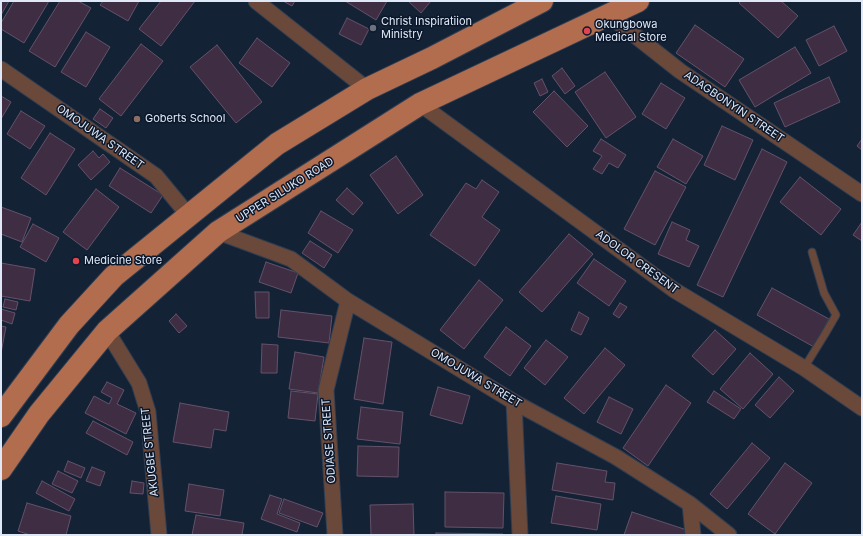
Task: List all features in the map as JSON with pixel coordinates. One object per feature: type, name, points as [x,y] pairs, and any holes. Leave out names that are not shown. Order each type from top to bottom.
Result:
[{"type":"main road","points":[[1,416],[69,325],[114,276],[277,144],[367,89],[432,58],[542,1]]},
{"type":"main road","name":"UPPER SILUKO ROAD","points":[[1,469],[39,414],[107,331],[218,232],[420,104],[638,1]]},
{"type":"street","points":[[256,1],[367,89]]},
{"type":"street","name":"ADAGBONYIN STREET","points":[[609,15],[680,71],[862,194]]},
{"type":"street","name":"OMOJUWA STREET","points":[[1,69],[156,176],[189,216]]},
{"type":"street","name":"ADOLOR CRESENT","points":[[420,104],[674,290],[804,368],[862,408]]},
{"type":"street","name":"OMOJUWA STREET","points":[[218,232],[291,259],[348,301],[514,402],[616,457],[690,504],[729,535]]},
{"type":"street","name":"ODIASE STREET","points":[[335,535],[326,390],[348,301]]},
{"type":"street","name":"AKUGBE STREET","points":[[107,331],[140,383],[148,412],[159,535]]},
{"type":"street","points":[[514,402],[520,535]]},
{"type":"street","points":[[690,504],[693,535]]},
{"type":"lane","points":[[804,368],[836,315],[824,293],[812,252]]},
{"type":"building","points":[[1,1],[9,1],[1,15]]},
{"type":"building","points":[[14,1],[49,1],[24,43],[1,29],[1,23]]},
{"type":"building","points":[[60,1],[78,1],[91,8],[55,67],[29,51]]},
{"type":"building","points":[[103,1],[139,1],[128,21],[100,5]]},
{"type":"building","points":[[161,1],[195,1],[161,46],[139,29]]},
{"type":"building","points":[[283,1],[295,1],[292,6]]},
{"type":"building","points":[[345,1],[387,1],[376,20]]},
{"type":"building","points":[[408,1],[431,1],[421,13]]},
{"type":"building","points":[[741,1],[781,1],[798,16],[778,38],[739,3]]},
{"type":"building","points":[[347,18],[369,29],[361,45],[339,34]]},
{"type":"building","points":[[695,25],[744,59],[725,87],[676,53]]},
{"type":"building","points":[[834,26],[847,51],[819,66],[806,40]]},
{"type":"building","points":[[86,32],[110,47],[86,87],[61,72]]},
{"type":"building","points":[[257,38],[290,63],[272,87],[239,63]]},
{"type":"building","points":[[141,44],[163,61],[121,116],[99,99]]},
{"type":"building","points":[[217,45],[262,102],[236,123],[190,67]]},
{"type":"building","points":[[795,47],[811,73],[755,107],[739,80]]},
{"type":"building","points":[[562,68],[575,86],[565,94],[552,76]]},
{"type":"building","points":[[605,72],[636,117],[606,138],[575,92]]},
{"type":"building","points":[[829,77],[840,102],[785,127],[774,103]]},
{"type":"building","points":[[542,79],[548,92],[540,96],[534,83]]},
{"type":"building","points":[[661,83],[685,98],[666,129],[642,114]]},
{"type":"building","points":[[554,91],[588,126],[567,147],[533,112]]},
{"type":"building","points":[[1,96],[11,102],[1,119]]},
{"type":"building","points":[[100,109],[113,118],[106,128],[93,119]]},
{"type":"building","points":[[21,111],[45,126],[30,149],[7,134]]},
{"type":"building","points":[[722,126],[753,140],[735,180],[704,165]]},
{"type":"building","points":[[50,133],[75,149],[46,195],[21,178]]},
{"type":"building","points":[[601,139],[626,155],[618,168],[609,163],[602,174],[593,169],[602,156],[593,151]]},
{"type":"building","points":[[673,139],[703,156],[686,184],[657,167]]},
{"type":"building","points":[[862,139],[862,150],[857,146]]},
{"type":"building","points":[[762,149],[787,162],[723,297],[697,285]]},
{"type":"building","points":[[93,151],[99,158],[103,154],[110,162],[91,180],[78,165]]},
{"type":"building","points":[[396,156],[423,195],[398,214],[370,175]]},
{"type":"building","points":[[120,168],[163,195],[151,213],[109,186]]},
{"type":"building","points":[[655,171],[686,187],[655,245],[624,229]]},
{"type":"building","points":[[800,177],[841,209],[821,235],[780,202]]},
{"type":"building","points":[[482,180],[499,192],[482,217],[500,230],[475,266],[430,235],[466,183],[476,189]]},
{"type":"building","points":[[347,188],[363,203],[353,215],[336,200]]},
{"type":"building","points":[[96,189],[119,207],[87,250],[63,232]]},
{"type":"building","points":[[1,207],[31,218],[22,242],[1,234]]},
{"type":"building","points":[[321,211],[353,230],[338,253],[308,233]]},
{"type":"building","points":[[672,222],[690,230],[686,240],[699,246],[689,267],[658,254]]},
{"type":"building","points":[[862,222],[862,241],[853,235]]},
{"type":"building","points":[[33,224],[59,238],[46,262],[20,247]]},
{"type":"building","points":[[569,234],[593,254],[542,312],[519,292]]},
{"type":"building","points":[[310,241],[332,255],[324,268],[302,253]]},
{"type":"building","points":[[594,259],[626,281],[609,306],[577,283]]},
{"type":"building","points":[[266,262],[298,273],[291,293],[259,282]]},
{"type":"building","points":[[1,263],[35,269],[30,301],[1,296]]},
{"type":"building","points":[[479,280],[503,300],[464,349],[440,330]]},
{"type":"building","points":[[772,288],[829,319],[814,347],[757,315]]},
{"type":"building","points":[[255,292],[269,292],[269,318],[256,318]]},
{"type":"building","points":[[5,299],[18,302],[16,310],[3,307]]},
{"type":"building","points":[[620,303],[627,307],[619,318],[613,314]]},
{"type":"building","points":[[1,309],[15,313],[12,324],[1,320]]},
{"type":"building","points":[[281,310],[332,316],[329,343],[278,337]]},
{"type":"building","points":[[579,312],[589,318],[581,335],[571,330]]},
{"type":"building","points":[[176,314],[187,326],[179,333],[169,321]]},
{"type":"building","points":[[1,326],[6,327],[1,353]]},
{"type":"building","points":[[506,327],[531,346],[510,376],[484,357]]},
{"type":"building","points":[[715,330],[736,349],[713,375],[692,356]]},
{"type":"building","points":[[364,338],[392,342],[383,404],[354,399]]},
{"type":"building","points":[[546,340],[568,357],[545,385],[524,368]]},
{"type":"building","points":[[262,344],[278,345],[277,373],[261,373]]},
{"type":"building","points":[[605,348],[625,365],[584,414],[564,398]]},
{"type":"building","points":[[295,352],[324,357],[318,393],[289,389]]},
{"type":"building","points":[[750,353],[773,374],[743,409],[720,389]]},
{"type":"building","points":[[779,377],[794,391],[770,418],[755,405]]},
{"type":"building","points":[[107,382],[124,390],[117,404],[136,413],[126,434],[85,413],[94,396],[109,404],[112,398],[101,392]]},
{"type":"building","points":[[666,385],[691,403],[648,466],[623,448]]},
{"type":"building","points":[[438,387],[470,396],[462,424],[430,415]]},
{"type":"building","points":[[291,391],[318,394],[315,421],[288,418]]},
{"type":"building","points":[[714,391],[741,409],[734,419],[707,402]]},
{"type":"building","points":[[609,397],[633,409],[621,434],[597,422]]},
{"type":"building","points":[[180,403],[229,412],[226,431],[214,429],[211,448],[173,442]]},
{"type":"building","points":[[361,407],[403,412],[400,444],[357,439]]},
{"type":"building","points":[[93,421],[133,442],[127,455],[86,433]]},
{"type":"building","points":[[752,443],[770,458],[727,509],[710,494]]},
{"type":"building","points":[[358,446],[399,447],[398,477],[357,476]]},
{"type":"building","points":[[68,461],[85,468],[81,478],[64,471]]},
{"type":"building","points":[[557,463],[607,471],[605,482],[615,483],[613,500],[552,490]]},
{"type":"building","points":[[785,463],[812,483],[775,534],[748,514]]},
{"type":"building","points":[[92,467],[105,472],[100,486],[86,481]]},
{"type":"building","points":[[58,471],[78,481],[72,493],[52,484]]},
{"type":"building","points":[[42,481],[75,499],[69,511],[36,493]]},
{"type":"building","points":[[132,481],[144,483],[143,494],[130,493]]},
{"type":"building","points":[[189,484],[224,490],[220,516],[185,511]]},
{"type":"building","points":[[445,492],[504,493],[503,528],[445,527]]},
{"type":"building","points":[[270,495],[282,499],[277,514],[300,523],[297,532],[261,519]]},
{"type":"building","points":[[556,496],[601,504],[597,530],[551,523]]},
{"type":"building","points":[[284,499],[323,513],[317,527],[279,513]]},
{"type":"building","points":[[27,503],[71,516],[66,535],[30,535],[18,531]]},
{"type":"building","points":[[413,504],[414,535],[371,535],[370,505]]},
{"type":"building","points":[[632,512],[690,531],[688,535],[624,535]]},
{"type":"building","points":[[196,515],[244,523],[242,535],[192,535]]},
{"type":"building","points":[[436,533],[503,534],[503,535],[436,535]]},
{"type":"place","name":"Christ Inspiratiion Ministry","points":[[373,28]]},
{"type":"place","name":"Okungbowa Medical Store","points":[[587,31]]},
{"type":"place","name":"Goberts School","points":[[137,119]]},
{"type":"place","name":"Medicine Store","points":[[76,261]]}]
